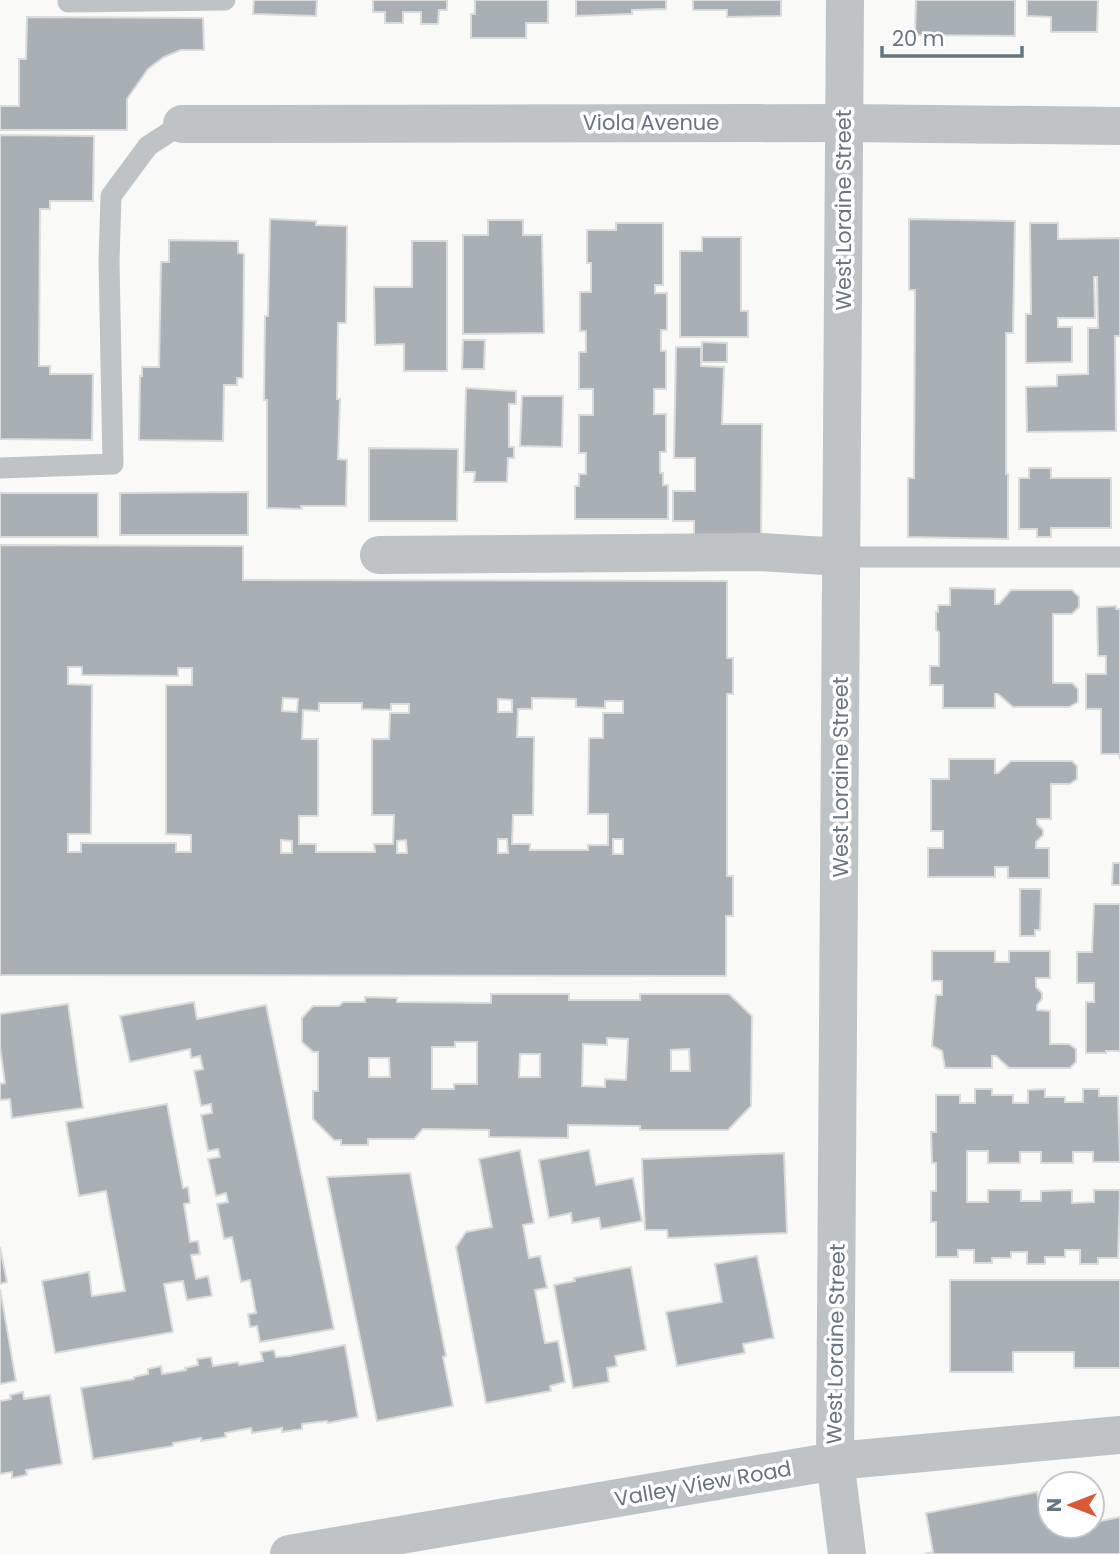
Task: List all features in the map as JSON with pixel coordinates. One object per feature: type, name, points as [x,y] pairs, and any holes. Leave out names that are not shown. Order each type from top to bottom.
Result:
[{"type":"street","name":"West Loraine Street","points":[[845,0],[835,1461],[847,1554]]},
{"type":"street","name":"Viola Avenue","points":[[182,124],[845,123],[1120,126]]},
{"type":"street","points":[[379,555],[760,552],[842,557]]},
{"type":"street","name":"Valley View Road","points":[[289,1554],[835,1461],[1120,1435]]},
{"type":"lane","points":[[68,2],[225,0]]},
{"type":"lane","points":[[0,468],[113,464],[109,261],[111,196],[148,146],[182,124]]},
{"type":"lane","points":[[842,557],[1120,557]]},
{"type":"building","points":[[254,0],[317,0],[316,16],[253,14]]},
{"type":"building","points":[[373,0],[447,0],[447,10],[439,10],[438,24],[421,24],[421,12],[403,12],[403,23],[385,23],[385,12],[373,12]]},
{"type":"building","points":[[475,0],[548,0],[548,23],[526,23],[526,38],[471,38],[471,14],[475,14]]},
{"type":"building","points":[[576,0],[666,0],[666,9],[632,10],[632,14],[576,16]]},
{"type":"building","points":[[693,0],[781,0],[781,16],[727,17],[727,10],[693,10]]},
{"type":"building","points":[[916,0],[1015,0],[1015,36],[915,35]]},
{"type":"building","points":[[1027,0],[1098,0],[1097,32],[1051,32],[1051,17],[1027,16]]},
{"type":"building","points":[[27,17],[203,18],[204,50],[181,50],[164,57],[148,69],[127,99],[127,130],[0,130],[0,106],[19,106],[19,59],[26,59]]},
{"type":"building","points":[[0,135],[94,136],[93,201],[50,201],[50,209],[40,209],[39,366],[50,366],[50,374],[93,374],[92,440],[0,439]]},
{"type":"building","points":[[270,219],[316,221],[316,225],[347,226],[346,323],[338,323],[337,399],[340,399],[338,459],[347,460],[346,506],[267,508],[267,400],[264,400]]},
{"type":"building","points":[[909,219],[1015,221],[1013,333],[1006,333],[1008,539],[908,537],[908,478],[914,478],[915,290],[909,290]]},
{"type":"building","points":[[488,220],[523,220],[523,235],[542,235],[544,333],[463,334],[463,235],[488,235]]},
{"type":"building","points":[[616,223],[663,223],[663,285],[655,285],[655,293],[667,293],[667,330],[661,330],[661,351],[666,351],[666,389],[654,389],[654,414],[666,414],[666,452],[660,452],[660,473],[663,473],[663,485],[668,485],[668,519],[575,519],[575,486],[579,486],[579,474],[586,474],[586,453],[579,453],[579,415],[593,415],[593,389],[579,389],[579,352],[586,352],[586,331],[580,331],[580,292],[591,292],[591,263],[587,263],[587,230],[616,230]]},
{"type":"building","points":[[1030,223],[1058,223],[1058,239],[1120,238],[1120,336],[1115,336],[1116,431],[1027,432],[1026,387],[1057,386],[1057,375],[1088,374],[1088,328],[1098,328],[1097,277],[1094,277],[1095,318],[1058,318],[1058,327],[1072,327],[1072,362],[1026,363],[1026,314],[1031,314]]},
{"type":"building","points":[[702,237],[741,237],[741,311],[748,311],[748,337],[680,337],[680,251],[702,251]]},
{"type":"building","points":[[169,240],[238,241],[238,253],[244,254],[243,378],[237,378],[237,385],[224,385],[223,441],[139,440],[142,367],[159,367],[161,262],[169,262]]},
{"type":"building","points":[[412,241],[447,241],[447,371],[404,371],[404,344],[375,345],[374,287],[412,287]]},
{"type":"building","points":[[463,340],[485,340],[484,369],[462,369]]},
{"type":"building","points":[[702,342],[727,343],[727,362],[702,362]]},
{"type":"building","points":[[676,347],[701,347],[701,366],[724,367],[722,424],[762,424],[761,537],[694,536],[694,521],[673,521],[673,491],[695,491],[695,458],[674,458]]},
{"type":"building","points":[[466,388],[516,391],[516,404],[509,404],[509,447],[514,447],[514,458],[508,458],[507,482],[474,482],[475,472],[464,472]]},
{"type":"building","points":[[522,396],[563,396],[562,447],[520,446]]},
{"type":"building","points":[[369,448],[458,449],[457,521],[369,521]]},
{"type":"building","points":[[1029,468],[1051,468],[1051,478],[1111,478],[1111,528],[1051,528],[1051,537],[1037,537],[1037,529],[1019,529],[1019,478],[1029,478]]},
{"type":"building","points":[[248,492],[248,535],[120,535],[120,493]]},
{"type":"building","points":[[0,493],[98,493],[98,537],[0,537]]},
{"type":"building","points":[[0,545],[243,546],[243,580],[727,581],[727,658],[733,658],[733,694],[727,694],[727,876],[733,876],[733,916],[726,916],[726,976],[0,975]],"holes":[[[68,667],[82,667],[82,675],[178,676],[178,668],[192,668],[192,685],[166,685],[166,834],[191,835],[191,852],[176,852],[176,843],[81,843],[81,852],[68,852],[68,834],[91,834],[92,685],[68,684]],[[283,698],[298,699],[297,712],[282,711]],[[532,698],[576,699],[576,707],[605,708],[605,701],[623,701],[623,713],[603,713],[603,738],[589,738],[588,814],[608,814],[608,845],[588,845],[588,850],[530,850],[530,844],[512,844],[513,815],[533,815],[534,737],[517,737],[518,709],[532,709]],[[498,699],[512,700],[512,712],[498,712]],[[319,703],[362,703],[362,709],[391,710],[391,704],[409,704],[409,713],[390,713],[389,739],[372,739],[372,815],[394,815],[393,844],[374,844],[375,852],[316,852],[316,844],[299,844],[299,816],[318,816],[318,739],[302,739],[303,710],[319,711]],[[498,839],[507,839],[508,853],[498,853]],[[613,839],[623,839],[623,854],[613,854]],[[281,840],[292,841],[292,853],[281,853]],[[406,840],[407,853],[397,853],[397,841]]]},
{"type":"building","points":[[950,588],[995,589],[995,604],[999,604],[1011,590],[1072,590],[1079,597],[1079,607],[1072,614],[1053,614],[1053,683],[1072,683],[1078,689],[1078,702],[1069,707],[1013,707],[995,694],[995,708],[943,708],[943,685],[930,685],[930,666],[939,666],[936,612],[938,605],[950,605]]},
{"type":"building","points":[[1116,606],[1116,609],[1120,609],[1120,759],[1119,754],[1101,754],[1101,709],[1086,709],[1086,674],[1106,674],[1106,656],[1098,656],[1097,607]]},
{"type":"building","points":[[949,759],[995,759],[995,773],[1011,761],[1072,761],[1077,766],[1077,779],[1070,784],[1051,784],[1051,819],[1037,819],[1043,835],[1036,842],[1036,848],[1049,848],[1049,878],[1008,878],[1008,867],[995,867],[995,877],[928,877],[928,848],[943,848],[943,831],[931,831],[931,779],[949,779]]},
{"type":"building","points":[[1113,863],[1120,863],[1120,885],[1112,885]]},
{"type":"building","points":[[1020,889],[1041,889],[1040,930],[1035,930],[1035,936],[1020,936]]},
{"type":"building","points":[[1094,904],[1120,904],[1120,1051],[1106,1053],[1086,1053],[1086,1002],[1094,1002],[1094,983],[1077,983],[1077,952],[1092,952]]},
{"type":"building","points":[[932,951],[995,951],[995,962],[1009,962],[1009,951],[1050,951],[1050,978],[1036,978],[1036,987],[1042,993],[1037,1010],[1050,1011],[1050,1044],[1069,1044],[1076,1049],[1076,1062],[1070,1068],[1009,1068],[996,1056],[992,1056],[992,1068],[945,1068],[942,1051],[932,1046],[936,995],[942,995],[942,981],[932,981]]},
{"type":"building","points":[[491,994],[569,994],[569,1000],[640,1000],[640,994],[729,994],[752,1016],[751,1106],[728,1130],[640,1130],[640,1126],[568,1125],[568,1138],[489,1137],[489,1130],[423,1129],[414,1139],[368,1139],[368,1145],[341,1145],[341,1140],[334,1140],[313,1119],[313,1091],[318,1091],[318,1052],[313,1052],[302,1042],[302,1018],[313,1006],[365,1002],[365,997],[397,998],[397,1002],[491,1003]],"holes":[[[607,1038],[628,1039],[626,1080],[605,1079],[605,1087],[582,1086],[583,1044],[607,1045]],[[455,1042],[477,1042],[477,1084],[454,1084],[454,1089],[432,1089],[432,1047],[455,1047]],[[689,1049],[690,1071],[671,1071],[671,1050]],[[520,1054],[540,1054],[540,1077],[519,1077]],[[369,1058],[389,1058],[390,1077],[369,1077]]]},
{"type":"building","points":[[194,1002],[197,1019],[266,1005],[334,1329],[260,1342],[257,1326],[250,1327],[248,1314],[256,1313],[250,1280],[241,1282],[232,1237],[224,1239],[217,1204],[228,1202],[226,1193],[216,1196],[208,1159],[220,1157],[218,1149],[208,1151],[201,1115],[212,1113],[211,1104],[201,1106],[194,1071],[203,1069],[200,1056],[191,1058],[190,1049],[130,1062],[120,1016]]},
{"type":"building","points":[[68,1004],[83,1108],[12,1118],[10,1099],[0,1100],[0,1084],[5,1083],[0,1047],[0,1014]]},
{"type":"building","points":[[975,1089],[992,1089],[992,1095],[1013,1095],[1013,1103],[1028,1103],[1028,1090],[1045,1089],[1045,1097],[1065,1097],[1065,1102],[1083,1102],[1083,1089],[1099,1089],[1099,1096],[1118,1096],[1120,1162],[1093,1162],[1093,1152],[1073,1152],[1073,1163],[1041,1163],[1041,1152],[1020,1152],[1020,1163],[988,1163],[988,1151],[967,1151],[967,1202],[988,1202],[988,1190],[1021,1190],[1021,1201],[1041,1201],[1041,1191],[1072,1190],[1072,1203],[1094,1202],[1094,1190],[1120,1190],[1118,1258],[1098,1258],[1098,1264],[1080,1264],[1080,1250],[1065,1250],[1065,1257],[1045,1257],[1045,1264],[1027,1264],[1027,1252],[1011,1252],[1011,1258],[992,1258],[992,1263],[974,1263],[974,1250],[958,1250],[958,1257],[936,1257],[936,1222],[931,1222],[931,1191],[936,1191],[936,1163],[932,1163],[931,1132],[936,1132],[936,1095],[960,1095],[960,1103],[975,1103]]},
{"type":"building","points":[[167,1104],[183,1188],[188,1187],[190,1203],[184,1204],[190,1242],[198,1241],[200,1254],[191,1255],[196,1279],[208,1276],[212,1296],[187,1300],[183,1281],[164,1284],[173,1332],[55,1353],[42,1281],[89,1272],[92,1296],[125,1291],[106,1191],[79,1196],[66,1122]]},
{"type":"building","points":[[520,1150],[534,1223],[523,1225],[529,1258],[540,1256],[547,1288],[535,1290],[545,1343],[558,1341],[565,1382],[550,1386],[551,1391],[486,1403],[456,1247],[466,1232],[492,1227],[479,1159]]},
{"type":"building","points":[[589,1150],[596,1185],[633,1178],[642,1221],[601,1229],[599,1218],[572,1223],[571,1213],[549,1218],[539,1160]]},
{"type":"building","points":[[784,1153],[787,1233],[668,1238],[667,1230],[645,1230],[642,1159]]},
{"type":"building","points":[[410,1173],[446,1356],[443,1357],[453,1406],[377,1421],[327,1177]]},
{"type":"building","points":[[0,1247],[7,1282],[0,1284]]},
{"type":"building","points":[[757,1256],[774,1338],[743,1344],[745,1353],[677,1366],[666,1312],[722,1302],[715,1264]]},
{"type":"building","points":[[631,1267],[646,1350],[615,1356],[617,1366],[607,1368],[609,1382],[573,1388],[554,1285],[575,1281],[574,1278]]},
{"type":"building","points":[[950,1280],[1120,1280],[1120,1368],[1074,1368],[1074,1352],[1013,1352],[1013,1372],[950,1372]]},
{"type":"building","points":[[0,1289],[16,1381],[0,1384]]},
{"type":"building","points":[[345,1345],[358,1417],[328,1423],[302,1424],[302,1429],[282,1432],[282,1428],[252,1433],[251,1428],[225,1433],[226,1437],[201,1441],[201,1438],[173,1443],[173,1446],[93,1459],[81,1388],[134,1379],[148,1374],[148,1369],[161,1366],[162,1374],[186,1370],[185,1368],[198,1365],[197,1359],[211,1357],[213,1366],[238,1362],[239,1365],[263,1361],[261,1352],[274,1350],[276,1357],[289,1356]]},
{"type":"building","points":[[23,1392],[24,1399],[50,1395],[62,1464],[26,1470],[27,1475],[12,1478],[12,1472],[0,1474],[0,1401],[11,1399],[10,1395]]},
{"type":"building","points":[[1036,1492],[1036,1540],[1106,1540],[1106,1520],[1120,1517],[1120,1554],[924,1554],[933,1552],[926,1513]]}]
